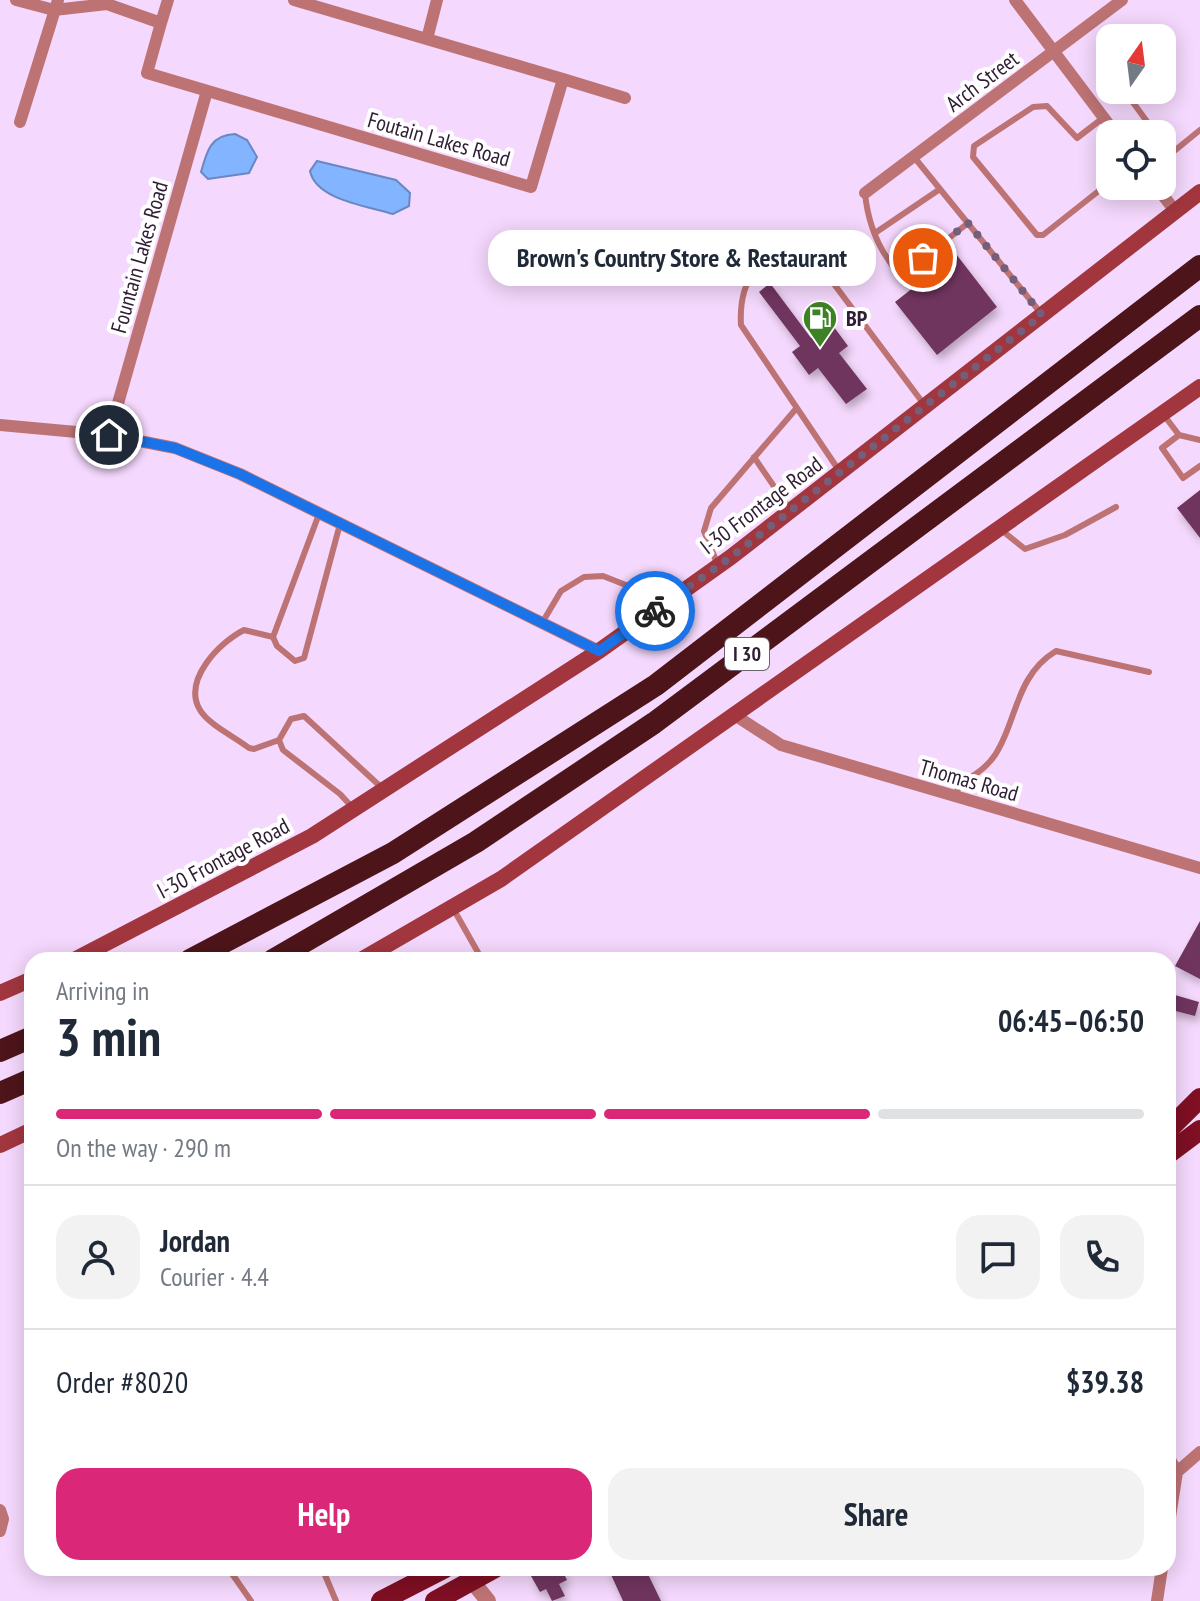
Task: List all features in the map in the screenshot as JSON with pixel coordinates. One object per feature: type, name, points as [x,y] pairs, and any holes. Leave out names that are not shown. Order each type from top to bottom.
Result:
[{"type":"highway","name":"I 30","points":[[205,952],[393,853],[656,685],[1200,266]]},
{"type":"highway","name":"I 30","points":[[287,952],[476,842],[654,723],[1200,316]]},
{"type":"highway","points":[[0,1051],[24,1040]]},
{"type":"highway","points":[[0,1093],[24,1082]]},
{"type":"main road","name":"I-30 Frontage Road","points":[[89,952],[312,836],[599,651],[719,566],[1200,192]]},
{"type":"main road","points":[[375,952],[501,879],[1200,387]]},
{"type":"main road","points":[[0,993],[24,982]]},
{"type":"main road","points":[[1176,1122],[1200,1098]]},
{"type":"main road","points":[[1176,1148],[1200,1130]]},
{"type":"main road","points":[[0,1145],[24,1134]]},
{"type":"main road","points":[[381,1601],[429,1576]]},
{"type":"main road","points":[[435,1601],[464,1576]]},
{"type":"street","points":[[16,0],[56,5],[107,4],[161,23]]},
{"type":"street","name":"Foutain Lakes Road","points":[[168,0],[147,73],[531,187],[563,79]]},
{"type":"street","points":[[294,0],[625,98]]},
{"type":"street","points":[[427,39],[437,0]]},
{"type":"street","points":[[1015,0],[1103,118]]},
{"type":"street","name":"Arch Street","points":[[865,193],[1122,0]]},
{"type":"street","points":[[20,122],[56,5]]},
{"type":"street","name":"Fountain Lakes Road","points":[[109,435],[207,91]]},
{"type":"street","points":[[1167,200],[1175,211]]},
{"type":"street","points":[[0,425],[109,435],[175,448],[240,474],[599,651]]},
{"type":"street","name":"Thomas Road","points":[[733,714],[781,745],[1200,868]]},
{"type":"street","points":[[1176,1478],[1177,1472],[1200,1452]]},
{"type":"street","points":[[0,1510],[0,1531]]},
{"type":"street","points":[[468,1576],[488,1601]]},
{"type":"street","points":[[1157,1601],[1161,1576]]},
{"type":"lane","points":[[1096,123],[1077,138],[1047,106],[1033,107],[974,146],[973,157],[1037,235],[1043,235],[1096,193]]},
{"type":"lane","points":[[1176,150],[1200,130]]},
{"type":"lane","points":[[914,157],[1042,315]]},
{"type":"lane","points":[[875,233],[940,189]]},
{"type":"lane","points":[[865,193],[882,255],[901,276],[968,223]]},
{"type":"lane","points":[[840,473],[741,325],[740,299],[747,278],[761,264],[801,256],[819,264],[925,406]]},
{"type":"lane","points":[[719,566],[707,546],[704,531],[711,508],[795,410]]},
{"type":"lane","points":[[1163,414],[1179,435],[1200,440]]},
{"type":"lane","points":[[1179,435],[1162,448],[1183,478],[1200,466]]},
{"type":"lane","points":[[754,457],[791,511]]},
{"type":"lane","points":[[1000,529],[1025,549],[1065,535],[1116,507]]},
{"type":"lane","points":[[319,514],[273,637],[277,646],[295,661],[304,658],[340,524]]},
{"type":"lane","points":[[542,623],[561,591],[584,577],[603,576],[636,589],[653,612]]},
{"type":"lane","points":[[273,637],[244,630],[233,635],[199,673],[197,699],[200,711],[249,748],[279,740],[291,719],[304,716],[384,790]]},
{"type":"lane","points":[[955,797],[960,782],[981,774],[998,756],[1015,705],[1039,661],[1056,651],[1149,672]]},
{"type":"lane","points":[[279,740],[283,750],[340,794],[353,809]]},
{"type":"lane","points":[[452,907],[478,952]]},
{"type":"lane","points":[[234,1576],[251,1601]]},
{"type":"lane","points":[[325,1576],[336,1601]]},
{"type":"water","points":[[235,134],[247,140],[257,157],[249,173],[208,179],[201,172],[211,145],[220,137]]},
{"type":"water","points":[[317,161],[396,180],[410,193],[409,206],[393,214],[332,195],[314,181],[310,171]]},
{"type":"building","points":[[956,254],[997,307],[937,355],[895,302]]},
{"type":"building","points":[[770,283],[811,338],[831,323],[848,346],[839,353],[867,389],[846,404],[818,368],[809,375],[792,352],[800,346],[759,292]]},
{"type":"building","points":[[1200,490],[1200,538],[1177,508]]},
{"type":"building","points":[[1200,921],[1200,979],[1176,964]]},
{"type":"building","points":[[1176,995],[1199,1002],[1195,1016],[1176,1011]]},
{"type":"building","points":[[531,1576],[565,1576],[567,1580],[559,1584],[565,1596],[552,1601],[546,1589],[540,1592]]},
{"type":"building","points":[[612,1576],[649,1576],[661,1601],[623,1601]]},
{"type":"way so far","points":[[655,611],[731,557],[1042,315],[968,223],[923,258]]},
{"type":"place","name":"Brown's Country Store & Restaurant","points":[[923,258]]},
{"type":"place","name":"BP","points":[[820,349]]},
{"type":"route","points":[[109,435],[175,448],[240,474],[599,651],[655,611]]}]
